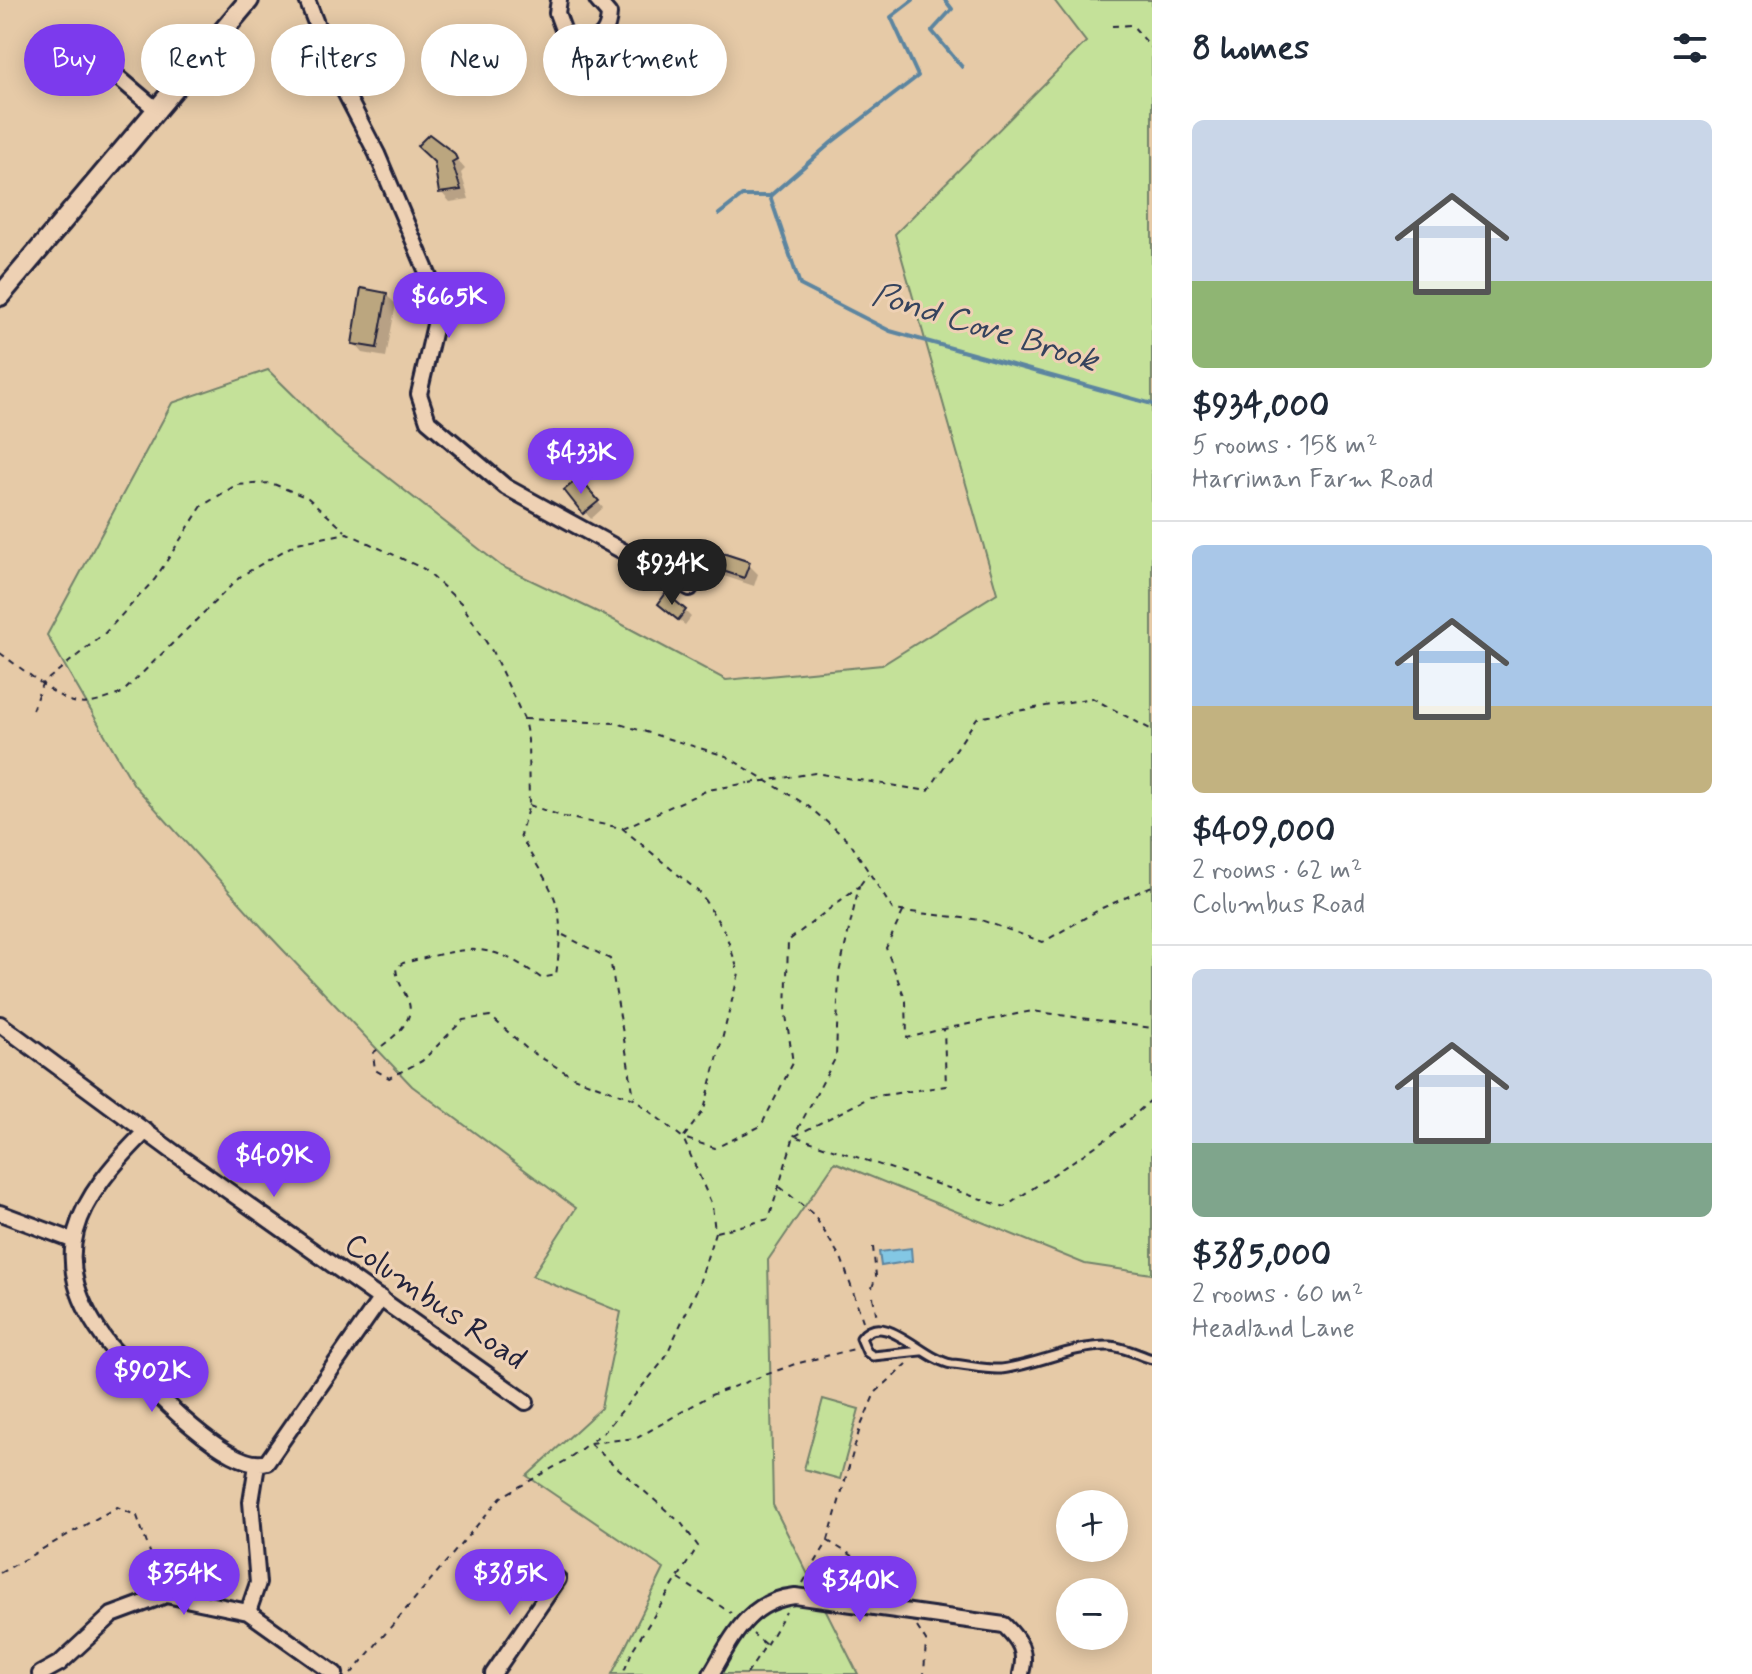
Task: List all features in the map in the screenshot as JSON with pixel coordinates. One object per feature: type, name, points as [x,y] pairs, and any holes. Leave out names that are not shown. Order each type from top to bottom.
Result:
[{"type":"street","points":[[0,296],[249,0]]},
{"type":"street","points":[[307,0],[335,73],[377,154],[440,303],[419,394],[428,421],[506,487],[690,588]]},
{"type":"street","points":[[559,0],[557,13],[565,35],[589,44],[602,37],[608,26],[609,14],[597,0]]},
{"type":"street","points":[[125,83],[158,111]]},
{"type":"street","name":"Columbus Road","points":[[0,1024],[526,1402]]},
{"type":"street","points":[[146,1131],[98,1185],[72,1240],[74,1279],[82,1303],[109,1345],[218,1447],[257,1465]]},
{"type":"street","points":[[0,1213],[72,1240]]},
{"type":"street","points":[[248,1612],[258,1583],[251,1502],[257,1465],[276,1452],[381,1298]]},
{"type":"street","points":[[493,1674],[558,1579]]},
{"type":"street","points":[[40,1674],[60,1663],[112,1615],[166,1595],[248,1612],[335,1674]]},
{"type":"street","points":[[711,1674],[742,1623],[755,1609],[774,1599],[795,1596],[1004,1625],[1020,1641],[1026,1658],[1021,1674]]},
{"type":"lane","points":[[921,1351],[873,1356],[863,1346],[861,1338],[866,1331],[878,1327],[921,1351],[938,1362],[1001,1369],[1044,1357],[1111,1346],[1152,1359]]},
{"type":"path","points":[[1112,26],[1132,25],[1152,48]]},
{"type":"path","points":[[32,710],[42,684],[105,633],[155,579],[202,506],[236,485],[271,483],[308,498],[347,533],[424,569],[461,603],[492,651],[524,719],[529,805],[520,835],[552,886],[561,910],[562,934],[556,975],[541,978],[496,950],[462,950],[403,963],[396,968],[397,980],[409,1002],[409,1016],[402,1028],[373,1053],[375,1070],[389,1078],[422,1061],[463,1020],[490,1016],[527,1049],[573,1077],[634,1099],[683,1138],[715,1148],[761,1126],[793,1063],[786,1015],[788,941],[859,886],[869,873]]},
{"type":"path","points":[[0,653],[70,704],[97,703],[122,693],[241,576],[297,543],[347,533]]},
{"type":"path","points":[[622,828],[708,790],[815,773],[928,791],[977,718],[1092,698],[1152,730]]},
{"type":"path","points":[[524,719],[616,723],[726,756],[808,806],[849,841],[893,910],[981,920],[1043,942],[1102,908],[1152,886]]},
{"type":"path","points":[[750,783],[760,777]]},
{"type":"path","points":[[529,805],[564,817],[622,828],[700,893],[725,932],[739,973],[704,1110],[683,1138]]},
{"type":"path","points":[[715,1232],[769,1219],[794,1136],[836,1057],[839,973],[859,886]]},
{"type":"path","points":[[903,912],[886,948],[906,1001],[907,1038],[1032,1011],[1152,1028]]},
{"type":"path","points":[[562,934],[610,959],[634,1099]]},
{"type":"path","points":[[794,1136],[870,1097],[946,1086],[944,1029]]},
{"type":"path","points":[[794,1136],[1005,1207],[1112,1135],[1152,1099]]},
{"type":"path","points":[[351,1674],[501,1497],[605,1431],[664,1360],[698,1287],[715,1232],[712,1205],[683,1138]]},
{"type":"path","points":[[779,1186],[814,1215],[842,1260],[866,1331]]},
{"type":"path","points":[[872,1288],[876,1276],[873,1247]]},
{"type":"path","points":[[873,1297],[878,1327]]},
{"type":"path","points":[[589,1443],[637,1438],[711,1395],[795,1364],[863,1346]]},
{"type":"path","points":[[828,1541],[860,1428],[875,1393],[921,1351]]},
{"type":"path","points":[[589,1443],[682,1524],[698,1546],[633,1649],[623,1674]]},
{"type":"path","points":[[0,1573],[117,1507],[137,1516],[166,1595]]},
{"type":"green space","points":[[1054,0],[1152,0],[1152,1274],[1085,1264],[835,1162],[768,1260],[773,1505],[858,1674],[612,1674],[664,1569],[527,1476],[601,1408],[621,1312],[532,1276],[576,1208],[412,1086],[268,934],[134,785],[47,635],[172,403],[268,370],[335,436],[501,566],[610,618],[726,680],[882,665],[997,593],[895,234],[1086,42]]},
{"type":"green space","points":[[823,1399],[859,1409],[840,1479],[804,1469]]},
{"type":"water","points":[[911,1248],[912,1261],[881,1266],[879,1252]]},
{"type":"building","points":[[429,134],[454,153],[457,159],[452,162],[461,190],[439,193],[434,162],[417,146]]},
{"type":"building","points":[[361,288],[387,293],[377,348],[352,344]]},
{"type":"building","points":[[579,478],[599,501],[583,514],[564,490]]},
{"type":"building","points":[[695,544],[750,562],[744,578],[705,565],[702,576],[686,571]]},
{"type":"building","points":[[666,593],[686,610],[678,620],[658,604]]},
{"type":"waterway","name":"Pond Cove Brook","points":[[913,0],[891,17],[918,76],[832,142],[770,196],[800,285],[890,331],[1152,404]]},
{"type":"waterway","points":[[945,0],[952,9],[932,31],[962,67]]},
{"type":"waterway","points":[[719,214],[742,196],[770,196]]}]
